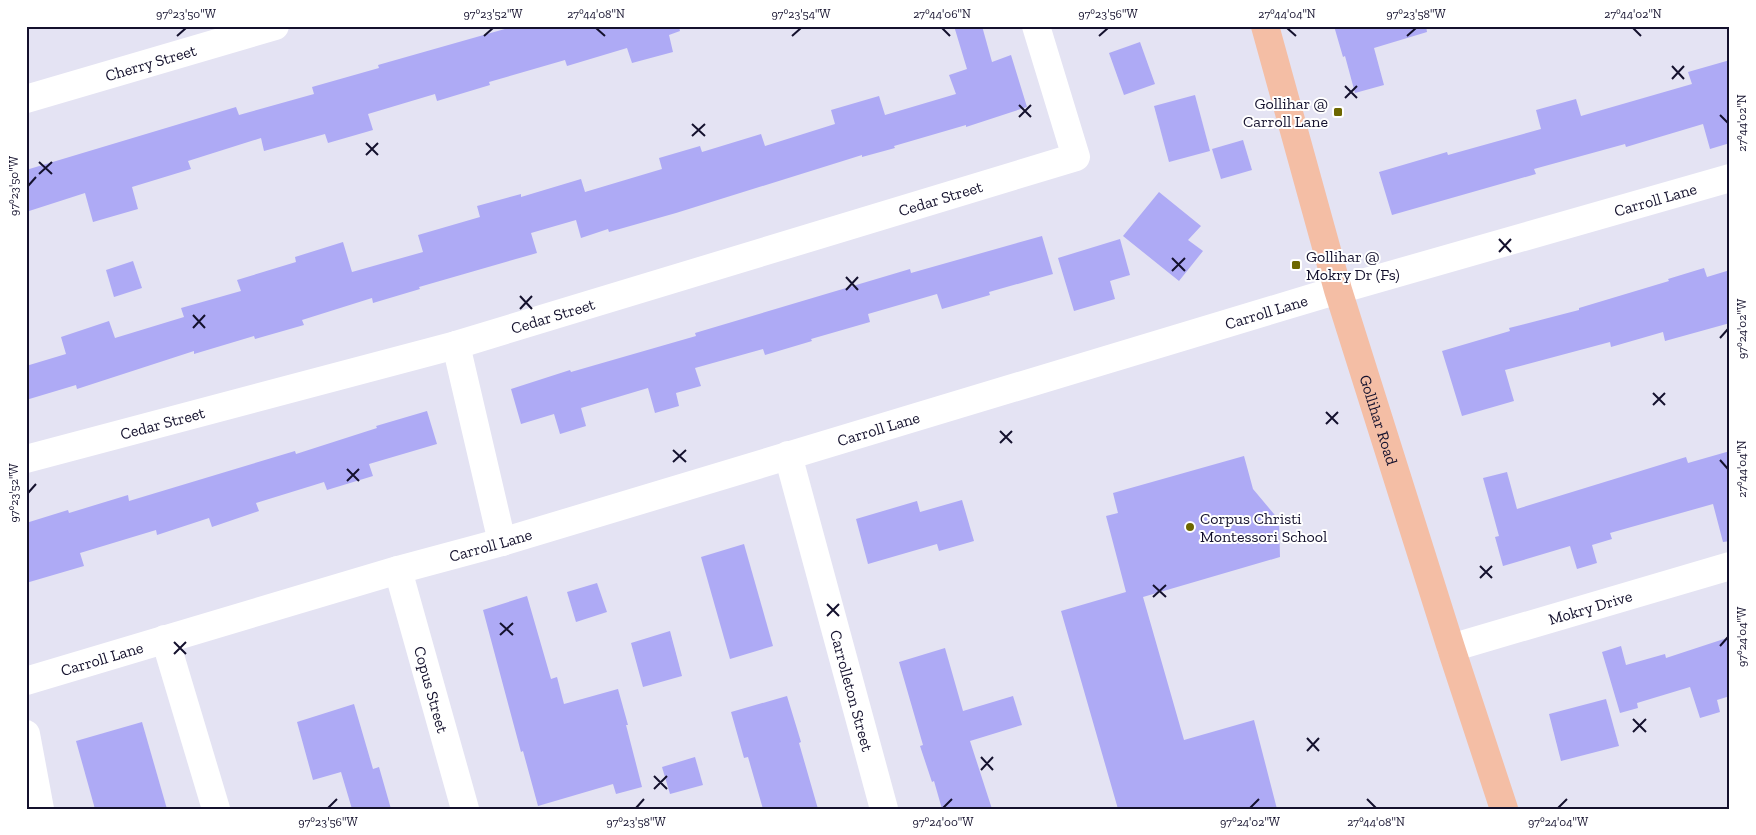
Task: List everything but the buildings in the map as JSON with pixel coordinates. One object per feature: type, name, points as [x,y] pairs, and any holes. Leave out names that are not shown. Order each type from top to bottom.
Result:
[{"type":"main road","name":"Gollihar Road","points":[[1265,26],[1338,290],[1504,809]]},
{"type":"street","name":"Cherry Street","points":[[26,98],[275,26]]},
{"type":"street","name":"Cedar Street","points":[[26,459],[456,345],[1076,157],[1036,26]]},
{"type":"street","name":"Carroll Lane","points":[[26,680],[398,570],[502,542],[1338,290],[1730,178]]},
{"type":"street","points":[[456,345],[502,542]]},
{"type":"street","name":"Carrolleton Street","points":[[788,455],[884,809]]},
{"type":"street","name":"Mokry Drive","points":[[1451,648],[1730,566]]},
{"type":"street","name":"Copus Street","points":[[398,570],[465,809]]},
{"type":"street","points":[[165,639],[216,809]]},
{"type":"street","points":[[26,734],[40,809]]},
{"type":"place","name":"Gollihar @ Carroll Lane","points":[[1338,112]]},
{"type":"place","name":"Gollihar @ Mokry Dr (Fs)","points":[[1296,265]]},
{"type":"place","name":"Corpus Christi Montessori School","points":[[1190,527]]}]
